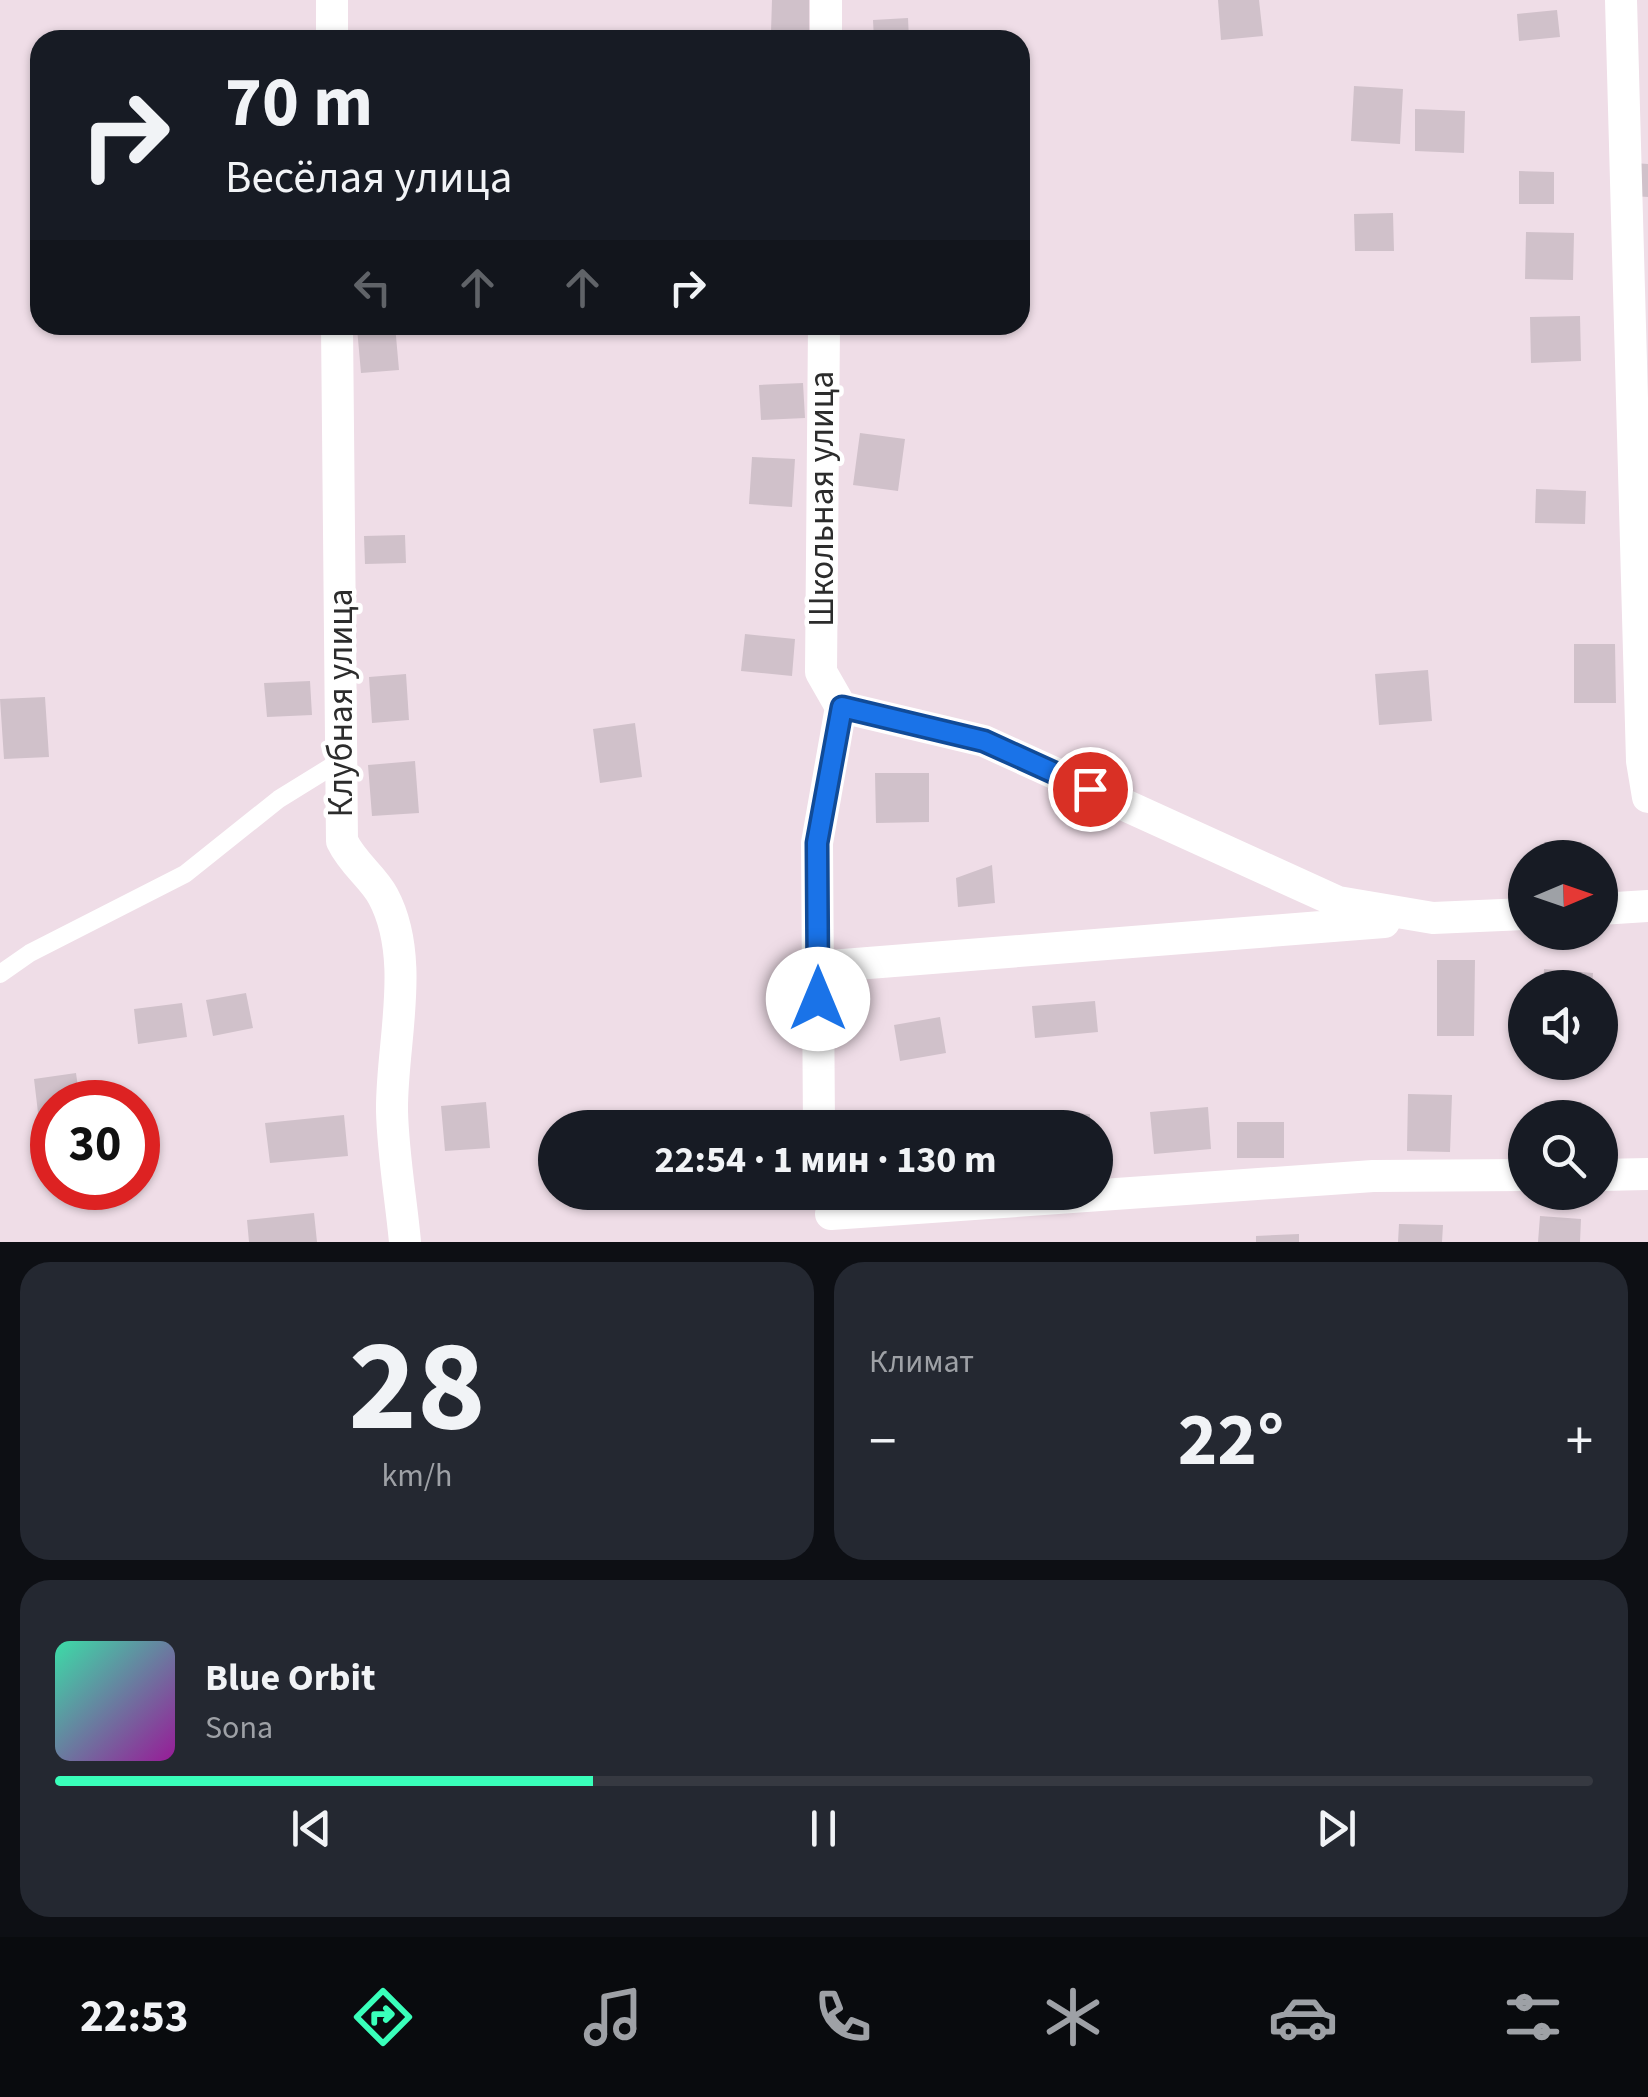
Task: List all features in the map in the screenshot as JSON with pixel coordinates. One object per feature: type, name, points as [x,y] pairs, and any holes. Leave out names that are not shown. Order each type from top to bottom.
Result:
[{"type":"street","points":[[332,0],[332,30]]},
{"type":"street","points":[[826,0],[826,30]]},
{"type":"street","points":[[1622,0],[1642,761],[1648,797]]},
{"type":"street","name":"Клубная улица","points":[[337,335],[342,841],[354,865],[383,894],[394,928],[402,1016],[392,1109],[405,1242]]},
{"type":"street","name":"Школьная улица","points":[[824,335],[821,672],[842,707]]},
{"type":"street","points":[[819,1110],[817,843],[842,707],[984,741],[1338,902],[1433,918]]},
{"type":"street","points":[[1618,908],[1648,906]]},
{"type":"street","points":[[818,967],[1508,915]]},
{"type":"street","points":[[1618,1174],[1648,1174]]},
{"type":"street","points":[[831,1216],[1373,1176],[1508,1175]]},
{"type":"lane","points":[[0,974],[30,953],[186,874],[279,799],[344,759]]},
{"type":"building","points":[[772,0],[809,0],[809,30],[771,30]]},
{"type":"building","points":[[1218,0],[1259,0],[1263,36],[1221,40]]},
{"type":"building","points":[[1557,10],[1560,37],[1519,41],[1517,14]]},
{"type":"building","points":[[908,18],[909,30],[874,30],[873,20]]},
{"type":"building","points":[[1354,86],[1403,89],[1400,144],[1351,141]]},
{"type":"building","points":[[1415,109],[1465,111],[1464,153],[1415,151]]},
{"type":"building","points":[[1634,163],[1648,164],[1648,197],[1633,196]]},
{"type":"building","points":[[1519,171],[1554,172],[1554,204],[1519,204]]},
{"type":"building","points":[[1393,213],[1394,251],[1355,251],[1354,214]]},
{"type":"building","points":[[1526,232],[1574,233],[1573,280],[1525,279]]},
{"type":"building","points":[[1580,316],[1581,361],[1531,363],[1530,317]]},
{"type":"building","points":[[358,335],[396,335],[399,370],[361,373]]},
{"type":"building","points":[[803,383],[805,418],[761,420],[759,385]]},
{"type":"building","points":[[860,433],[905,439],[898,491],[853,485]]},
{"type":"building","points":[[752,457],[795,459],[792,507],[749,504]]},
{"type":"building","points":[[1536,489],[1586,491],[1585,524],[1535,523]]},
{"type":"building","points":[[405,535],[406,563],[365,564],[364,536]]},
{"type":"building","points":[[745,634],[795,639],[792,676],[741,671]]},
{"type":"building","points":[[1574,644],[1615,644],[1616,703],[1574,703]]},
{"type":"building","points":[[1428,670],[1432,721],[1379,725],[1375,674]]},
{"type":"building","points":[[406,674],[409,720],[372,723],[369,677]]},
{"type":"building","points":[[310,681],[312,715],[267,717],[264,683]]},
{"type":"building","points":[[45,697],[49,757],[4,759],[0,699]]},
{"type":"building","points":[[635,723],[642,777],[600,783],[593,729]]},
{"type":"building","points":[[415,761],[419,813],[372,816],[368,765]]},
{"type":"building","points":[[875,773],[929,773],[929,822],[876,823]]},
{"type":"building","points":[[992,865],[995,903],[958,907],[956,878]]},
{"type":"building","points":[[1437,960],[1475,960],[1474,1036],[1437,1036]]},
{"type":"building","points":[[246,993],[253,1028],[213,1036],[206,1000]]},
{"type":"building","points":[[1095,1001],[1098,1032],[1035,1038],[1032,1006]]},
{"type":"building","points":[[182,1003],[187,1037],[138,1044],[134,1009]]},
{"type":"building","points":[[940,1017],[946,1053],[900,1061],[894,1025]]},
{"type":"building","points":[[76,1073],[77,1080],[34,1080]]},
{"type":"building","points":[[1408,1094],[1452,1095],[1450,1152],[1407,1151]]},
{"type":"building","points":[[486,1102],[490,1148],[445,1151],[441,1106]]},
{"type":"building","points":[[1208,1107],[1211,1149],[1154,1154],[1150,1112]]},
{"type":"building","points":[[344,1115],[348,1156],[270,1163],[265,1123]]},
{"type":"building","points":[[1237,1122],[1284,1122],[1284,1158],[1237,1158]]},
{"type":"building","points":[[314,1213],[317,1242],[249,1242],[247,1220]]},
{"type":"building","points":[[1540,1216],[1581,1219],[1580,1242],[1538,1242]]},
{"type":"building","points":[[1399,1224],[1443,1225],[1442,1242],[1398,1242]]},
{"type":"building","points":[[1299,1234],[1299,1242],[1256,1242],[1256,1236]]},
{"type":"route","points":[[818,999],[817,843],[842,707],[984,741],[1090,789]]}]
